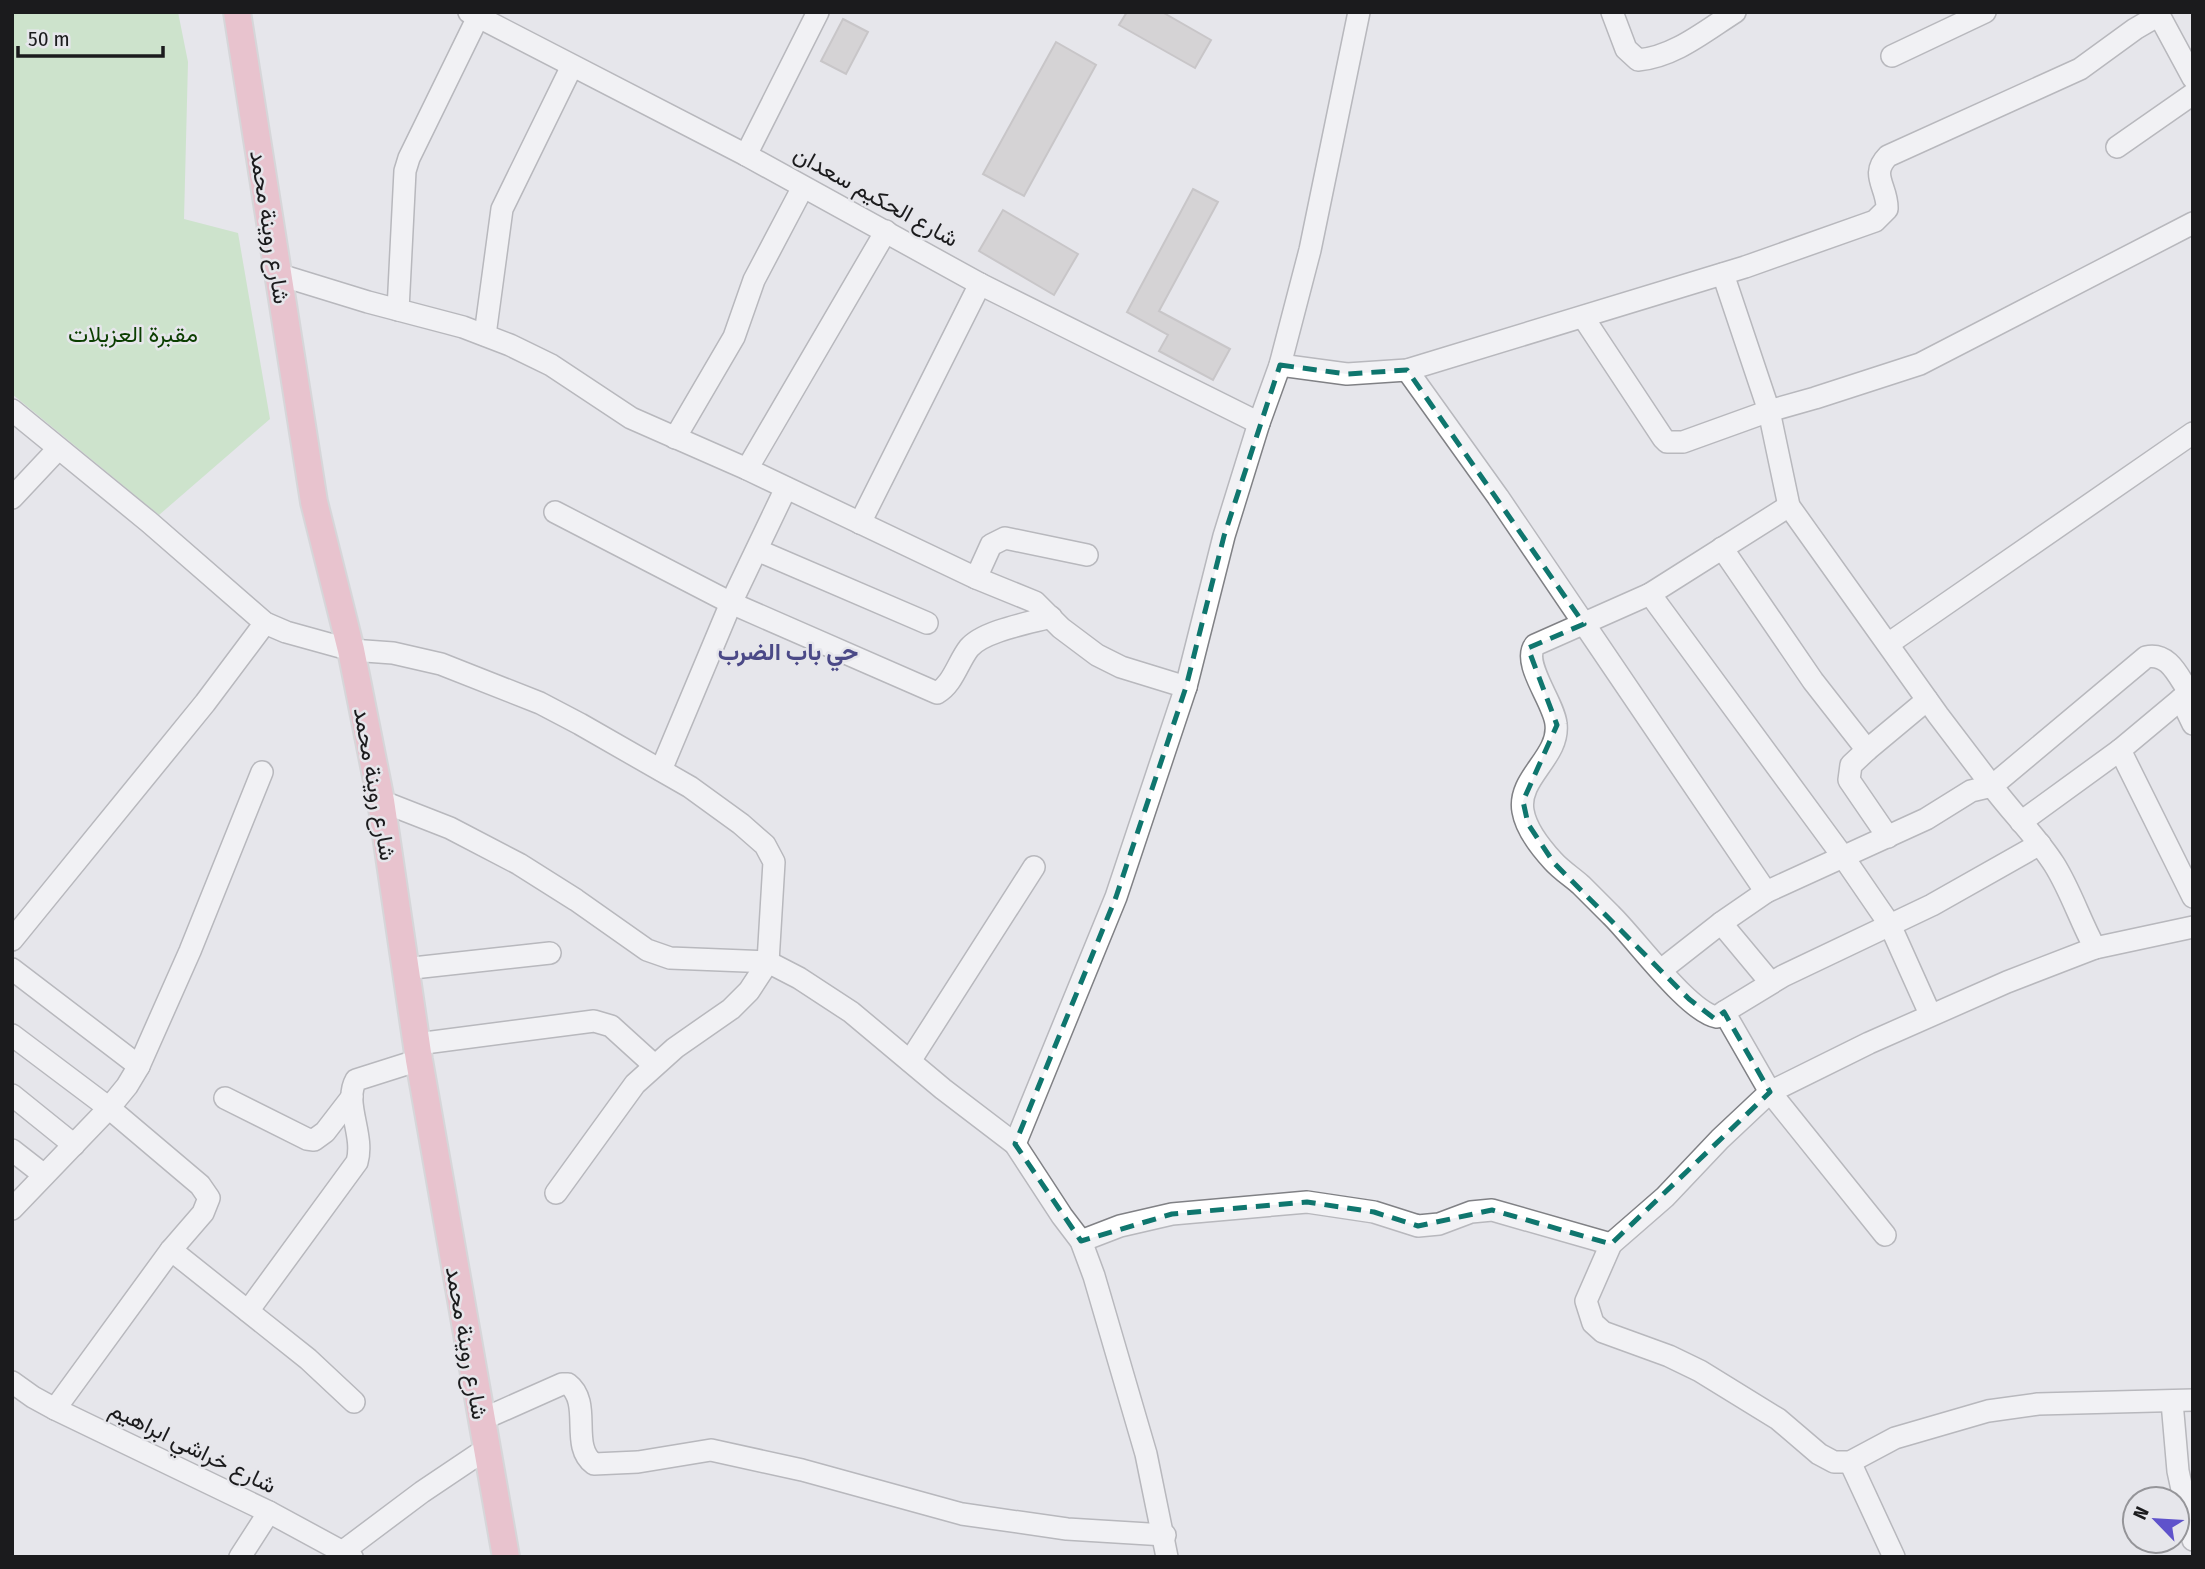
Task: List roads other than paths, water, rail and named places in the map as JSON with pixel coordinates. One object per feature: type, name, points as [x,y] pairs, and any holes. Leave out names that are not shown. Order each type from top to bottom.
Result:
[{"type":"main road","name":"شارع روينة محمد","points":[[237,12],[314,502],[351,650],[381,801],[404,968],[506,1557]]},
{"type":"street","points":[[746,155],[818,12]]},
{"type":"street","points":[[1015,1143],[1116,897],[1186,687],[1224,536],[1280,365],[1310,250],[1359,12]]},
{"type":"street","points":[[1612,12],[1626,49],[1638,60],[1654,59],[1683,45],[1735,12]]},
{"type":"street","points":[[1892,56],[1986,12]]},
{"type":"street","points":[[1280,365],[1347,374],[1407,370],[1723,274],[1875,221],[1887,209],[1887,201],[1878,176],[1880,164],[1888,156],[2080,69],[2159,14],[2193,78]]},
{"type":"street","points":[[398,310],[405,172],[473,15]]},
{"type":"street","name":"شارع الحكيم سعدان","points":[[473,15],[746,155],[980,284],[1259,423]]},
{"type":"street","points":[[485,335],[502,209],[572,66]]},
{"type":"street","points":[[2118,147],[2193,94]]},
{"type":"street","points":[[674,438],[734,337],[754,280],[803,187]]},
{"type":"street","points":[[1583,317],[1667,442],[1683,442],[1769,411],[1920,364],[2193,223]]},
{"type":"street","points":[[747,469],[886,231]]},
{"type":"street","points":[[277,274],[485,335],[551,365],[631,418],[747,469],[975,578],[1035,602],[1073,638],[1097,655],[1121,667],[1186,687]]},
{"type":"street","points":[[1723,274],[1769,411],[1789,506],[1927,700],[2040,844],[2069,890],[2095,948]]},
{"type":"street","points":[[860,523],[980,284]]},
{"type":"street","points":[[1407,370],[1498,497],[1766,892]]},
{"type":"street","points":[[12,410],[149,522],[265,623],[286,632],[351,650],[393,653],[441,664],[540,703],[661,769],[741,824],[765,845],[774,862],[768,962],[749,991],[731,1009],[654,1065],[635,1084],[556,1193]]},
{"type":"street","points":[[1888,644],[2193,433]]},
{"type":"street","points":[[12,498],[58,449]]},
{"type":"street","points":[[661,769],[731,603],[786,488]]},
{"type":"street","points":[[1789,506],[1650,594],[1535,645],[1530,653],[1531,662],[1551,706],[1556,725],[1554,740],[1526,790],[1523,801],[1523,812],[1540,845],[1554,863],[1614,917],[1689,999],[1717,1017],[1771,983],[1933,905],[2040,844]]},
{"type":"street","points":[[555,512],[731,603],[937,693],[944,689],[975,642],[1051,617]]},
{"type":"street","points":[[975,578],[991,545],[1005,538],[1087,555]]},
{"type":"street","points":[[1721,548],[1813,681],[1867,750]]},
{"type":"street","points":[[757,550],[927,623]]},
{"type":"street","points":[[1650,594],[1844,858],[1889,926],[1930,1014]]},
{"type":"street","points":[[12,940],[205,703],[265,623]]},
{"type":"street","points":[[1661,970],[1766,892],[1926,819],[1971,791],[1992,786],[2146,657],[2163,657],[2171,665],[2188,693],[2193,724]]},
{"type":"street","points":[[2021,822],[2120,750],[2188,693]]},
{"type":"street","points":[[1888,837],[1849,780],[1852,765],[1927,700]]},
{"type":"street","points":[[2120,750],[2193,897]]},
{"type":"street","points":[[12,1209],[109,1108],[139,1066],[190,951],[262,772]]},
{"type":"street","points":[[381,801],[450,828],[519,864],[647,950],[670,958],[768,962],[799,978],[851,1012],[1015,1143],[1081,1241],[1094,1276],[1146,1454],[1165,1535],[1167,1557]]},
{"type":"street","points":[[910,1061],[1034,867]]},
{"type":"street","points":[[1721,923],[1771,983]]},
{"type":"street","points":[[2193,927],[2095,948],[1930,1014],[1770,1092],[1720,1139],[1665,1197],[1611,1244],[1587,1301],[1593,1323],[1603,1332],[1670,1356],[1700,1371],[1778,1419],[1819,1454],[1834,1462],[1850,1462],[1895,1438],[1989,1411],[2038,1404],[2182,1401],[2178,1471],[2193,1539]]},
{"type":"street","points":[[404,968],[550,953]]},
{"type":"street","points":[[12,969],[139,1066]]},
{"type":"street","points":[[1724,1012],[1770,1092],[1885,1235]]},
{"type":"street","points":[[248,1311],[357,1162],[361,1143],[352,1087],[359,1077],[418,1052],[594,1021],[611,1026],[654,1065]]},
{"type":"street","points":[[12,1035],[109,1108],[200,1185],[209,1198],[203,1213],[171,1250],[55,1409]]},
{"type":"street","points":[[12,1096],[74,1145]]},
{"type":"street","points":[[225,1098],[314,1140],[325,1132],[352,1097]]},
{"type":"street","points":[[12,1150],[44,1175]]},
{"type":"street","points":[[1081,1241],[1120,1226],[1172,1214],[1307,1202],[1374,1212],[1418,1226],[1439,1224],[1471,1212],[1492,1210],[1611,1244]]},
{"type":"street","points":[[171,1250],[308,1359],[354,1402]]},
{"type":"street","name":"شارع خراشي ابراهيم","points":[[12,1382],[55,1409],[269,1512],[314,1548],[347,1554]]},
{"type":"street","points":[[481,1420],[562,1384],[568,1384],[579,1396],[584,1452],[594,1464],[638,1462],[711,1450],[802,1470],[962,1514],[1067,1529],[1165,1535]]},
{"type":"street","points":[[347,1554],[422,1492],[486,1449]]},
{"type":"street","points":[[1850,1462],[1894,1557]]},
{"type":"street","points":[[240,1557],[269,1512]]},
{"type":"district","name":"حي باب الضرب","points":[[788,652]]},
{"type":"park label","name":"مقبرة العزيلات","points":[[133,334]]}]
